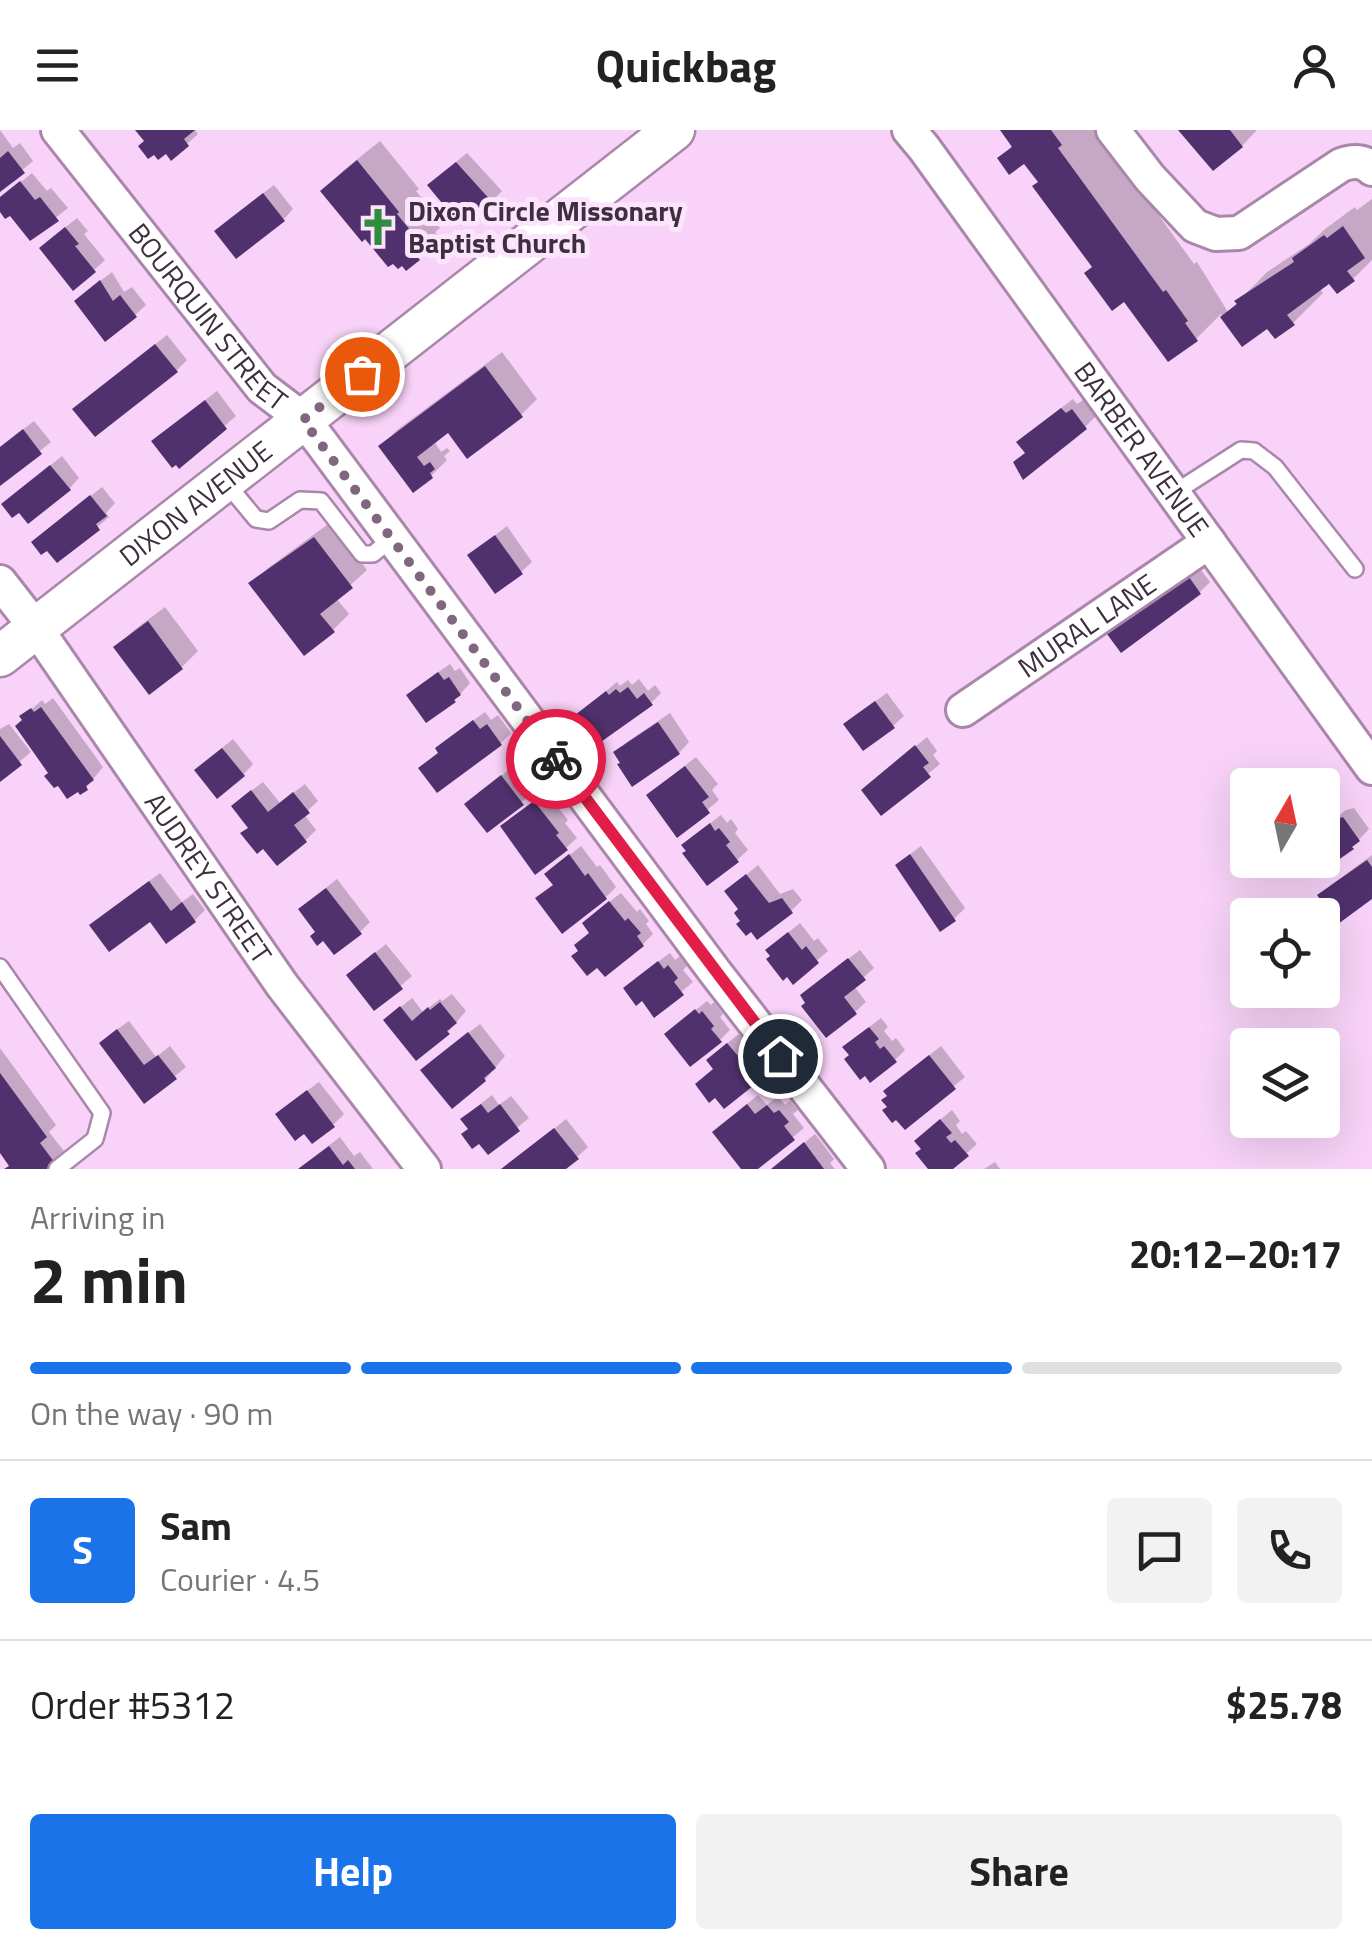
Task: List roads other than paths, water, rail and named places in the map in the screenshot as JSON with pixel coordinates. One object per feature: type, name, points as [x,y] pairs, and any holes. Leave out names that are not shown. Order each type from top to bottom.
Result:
[{"type":"street","name":"BOURQUIN STREET","points":[[58,130],[262,388],[303,420],[715,972],[868,1169]]},
{"type":"street","points":[[1112,130],[1195,226],[1216,234],[1239,233],[1341,165],[1353,161],[1372,169]]},
{"type":"street","name":"DIXON AVENUE","points":[[0,656],[303,420],[659,134]]},
{"type":"street","name":"BARBER AVENUE","points":[[924,136],[1208,542],[1372,768]]},
{"type":"street","name":"MURAL LANE","points":[[963,710],[1208,542]]},
{"type":"street","name":"AUDREY STREET","points":[[0,582],[36,628],[282,985],[424,1169]]},
{"type":"lane","points":[[1174,493],[1240,450],[1254,450],[1276,467],[1355,569]]},
{"type":"lane","points":[[224,481],[256,519],[268,521],[300,500],[321,501],[362,554],[373,554],[391,539]]},
{"type":"lane","points":[[0,967],[102,1113],[96,1138],[57,1169]]},
{"type":"place","name":"Dixon Circle Missonary Baptist Church","points":[[378,227]]}]
